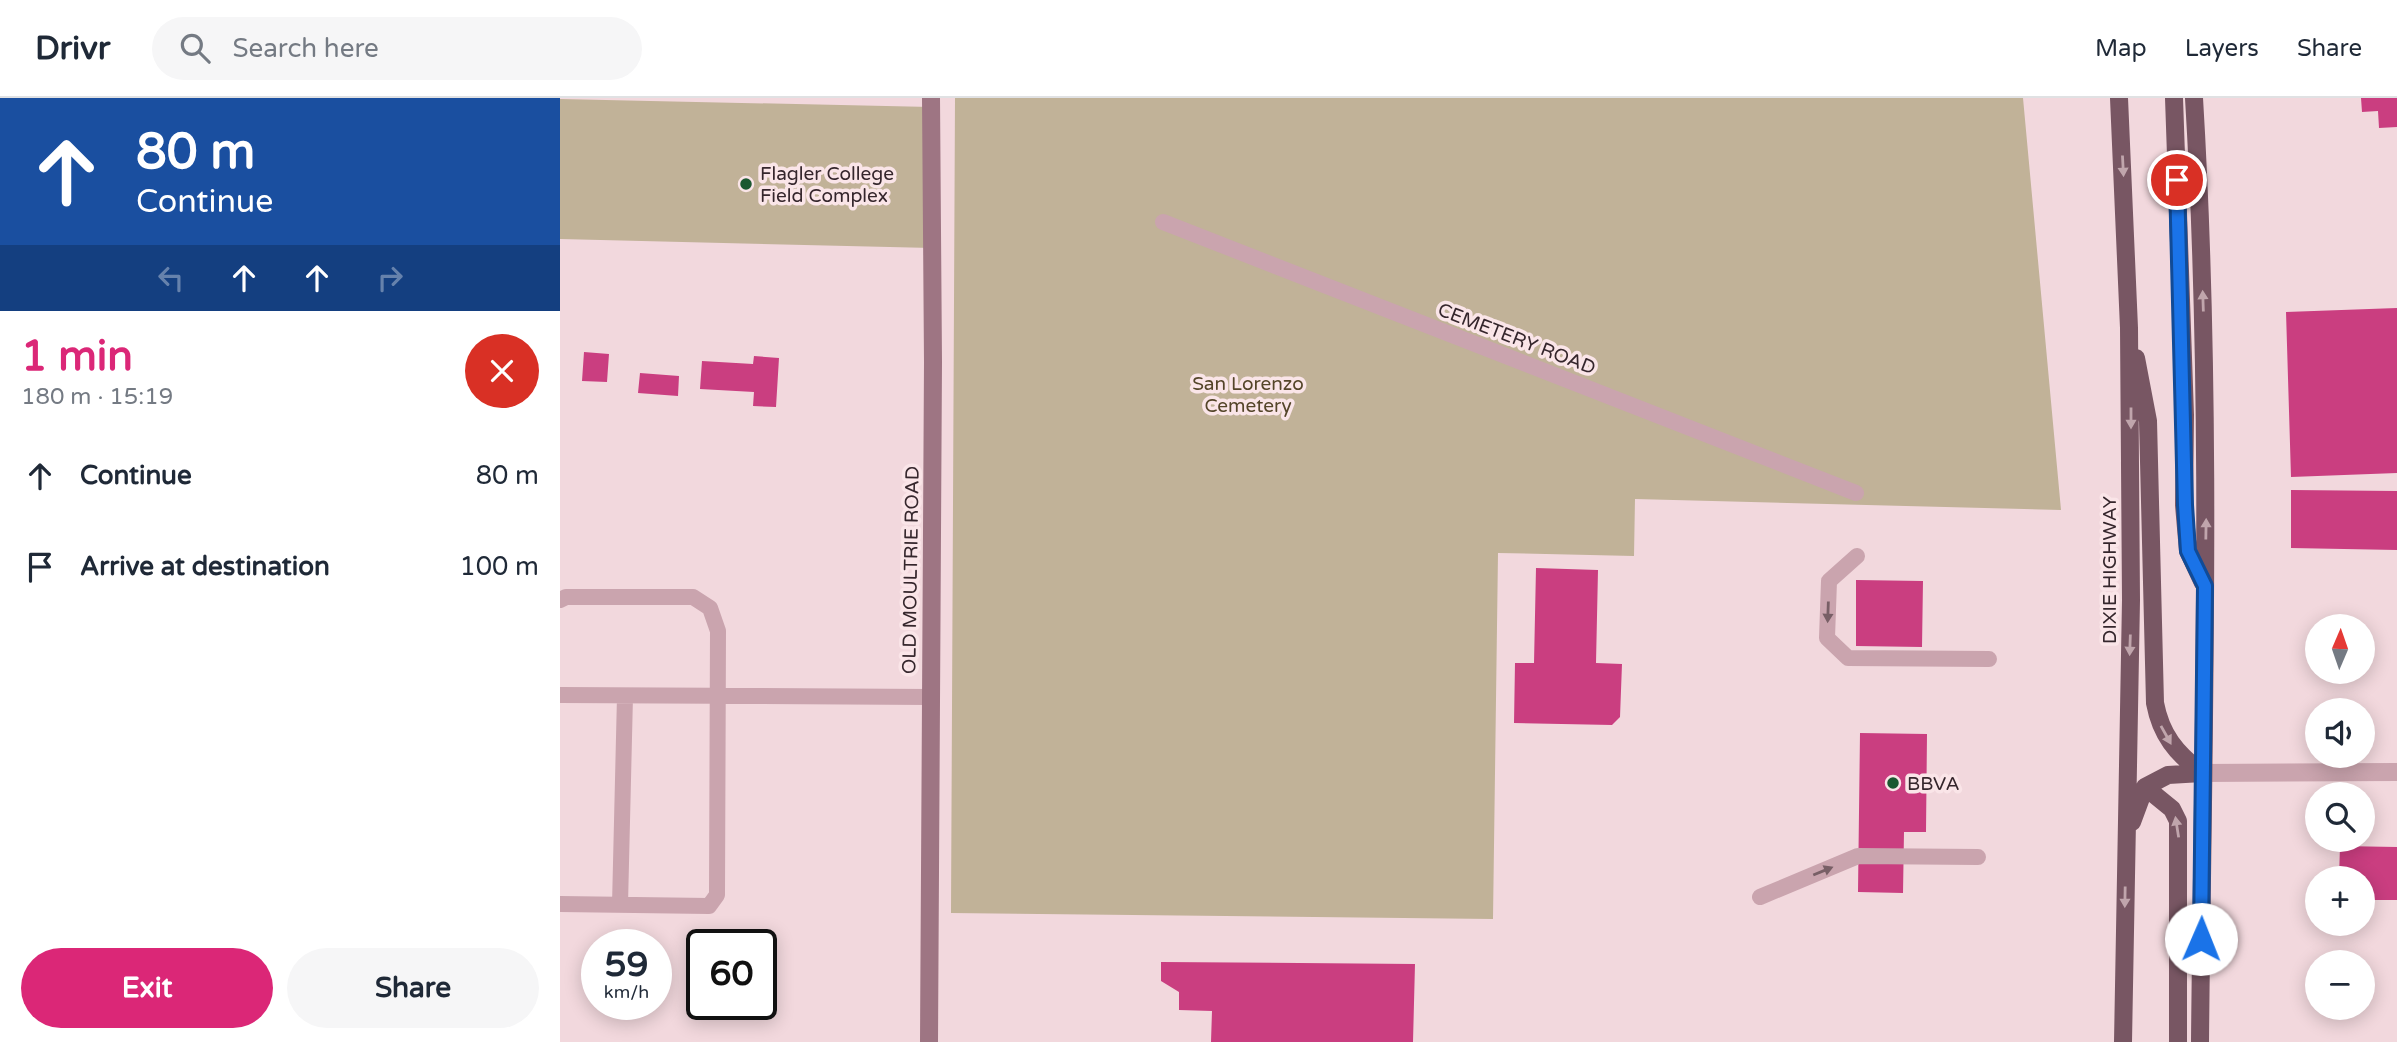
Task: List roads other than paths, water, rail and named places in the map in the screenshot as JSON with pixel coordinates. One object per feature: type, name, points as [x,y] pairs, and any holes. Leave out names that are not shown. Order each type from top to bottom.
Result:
[{"type":"main road","name":"OLD MOULTRIE ROAD","points":[[929,1042],[933,362],[931,98]]},
{"type":"main road","name":"DIXIE HIGHWAY","points":[[2119,98],[2129,328],[2131,600],[2123,1042]]},
{"type":"main road","points":[[2174,98],[2185,505],[2188,551],[2205,586]]},
{"type":"main road","points":[[2194,98],[2205,366],[2200,1042]]},
{"type":"main road","points":[[2129,328],[2144,388],[2148,421],[2155,703],[2159,722],[2168,741],[2180,756],[2202,773]]},
{"type":"main road","points":[[2126,850],[2136,807],[2145,786],[2168,775],[2202,773]]},
{"type":"main road","points":[[2145,786],[2172,809],[2178,821],[2178,1042]]},
{"type":"street","points":[[2202,773],[2397,772]]},
{"type":"lane","name":"CEMETERY ROAD","points":[[1163,222],[1856,493]]},
{"type":"lane","points":[[1857,556],[1829,581],[1827,638],[1848,658],[1989,659]]},
{"type":"lane","points":[[560,600],[566,597],[693,597],[709,608],[719,631],[717,895],[709,906],[560,904]]},
{"type":"lane","points":[[560,695],[719,698],[930,697]]},
{"type":"lane","points":[[620,905],[625,696]]},
{"type":"lane","points":[[1760,897],[1858,856],[1978,857]]},
{"type":"place","name":"Flagler College Field Complex","points":[[746,184]]},
{"type":"place","name":"BBVA","points":[[1893,783]]},
{"type":"park label","name":"San Lorenzo Cemetery","points":[[1248,394]]}]
